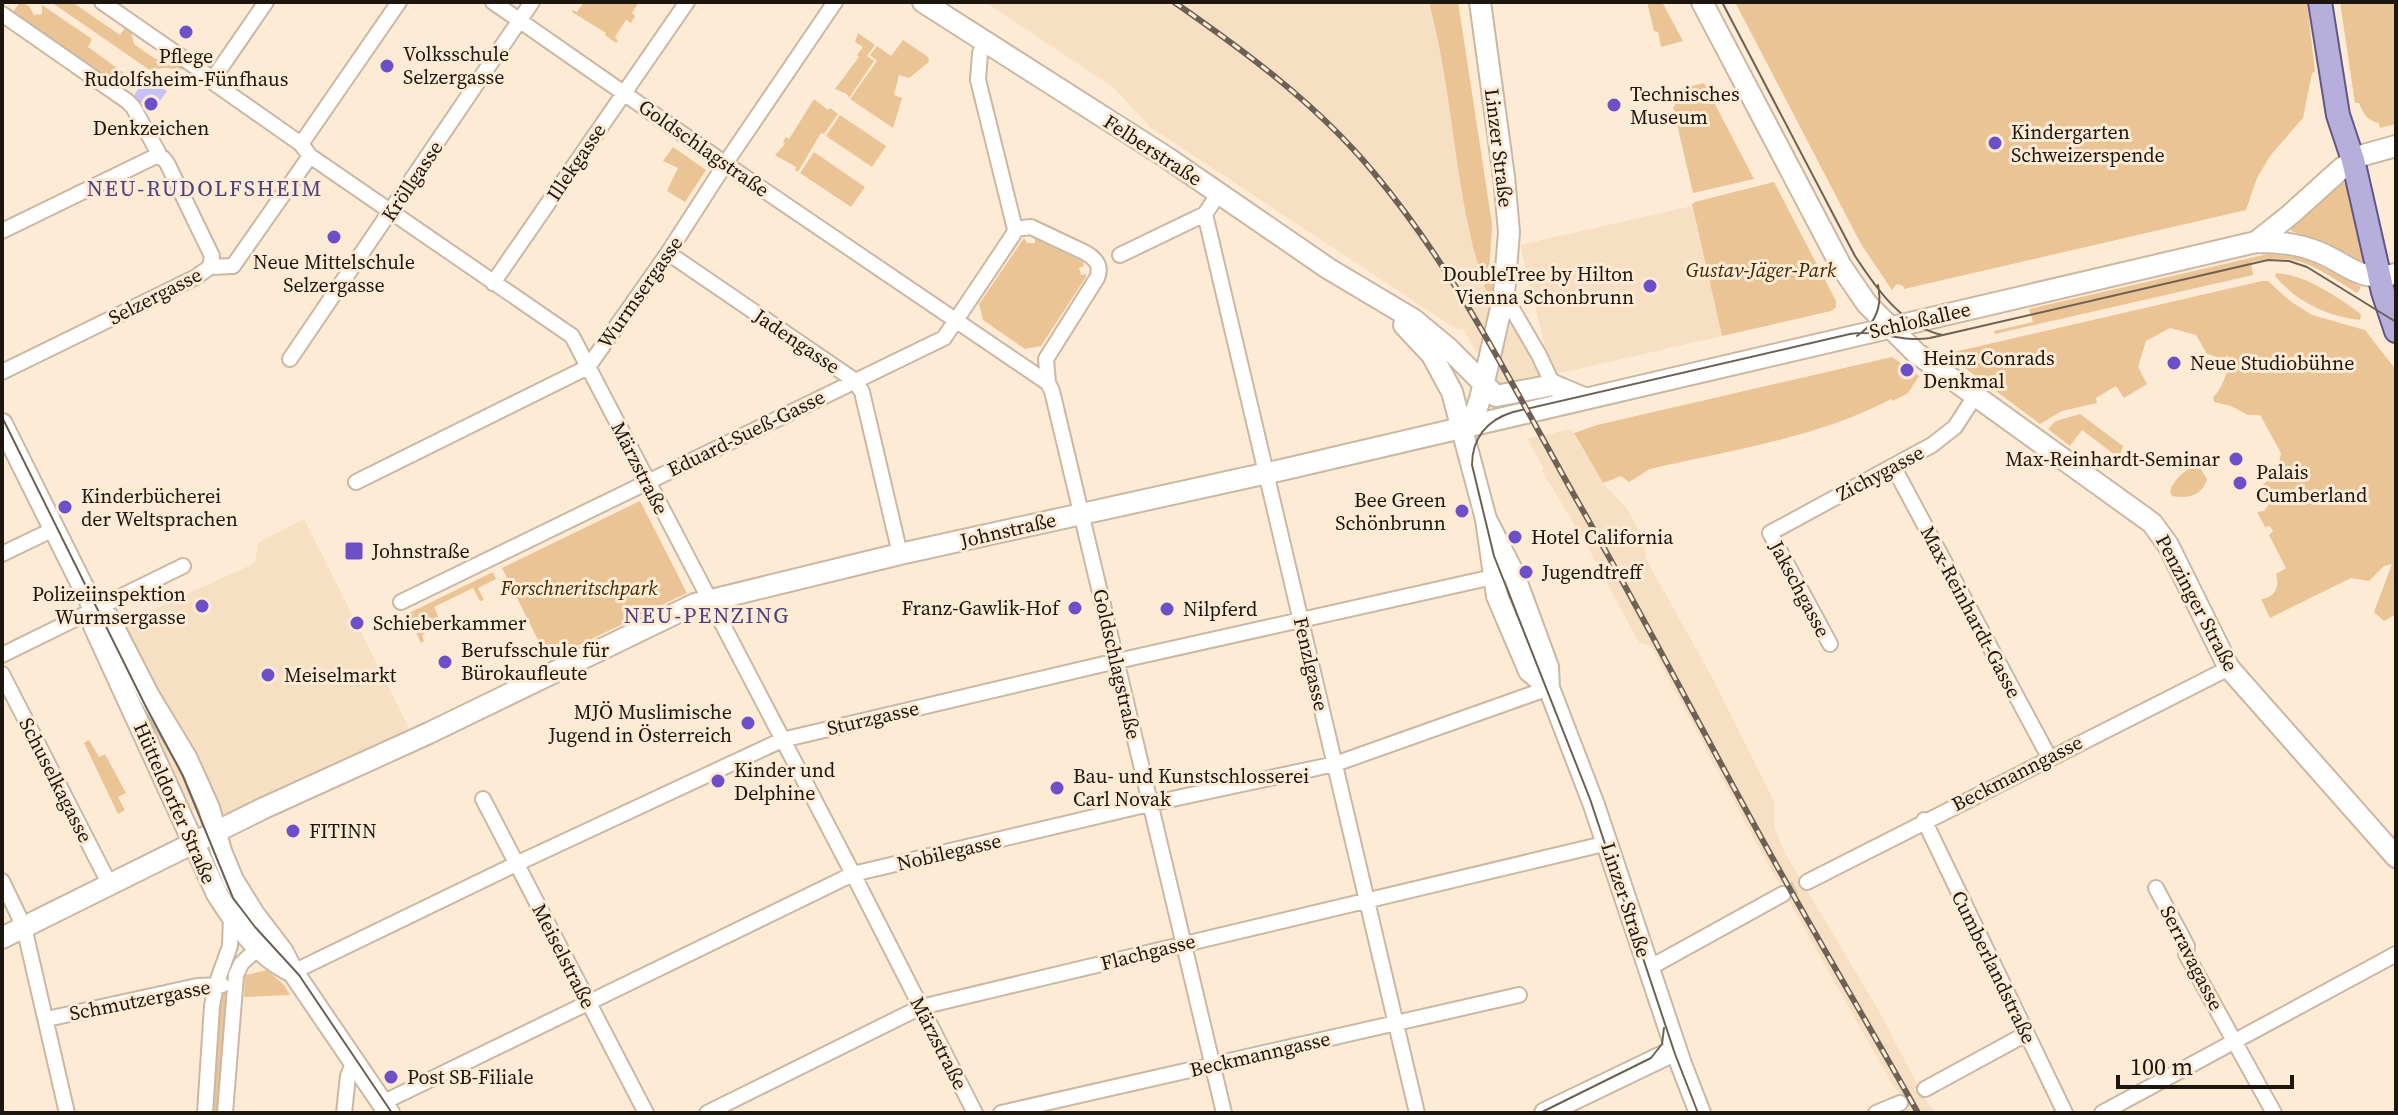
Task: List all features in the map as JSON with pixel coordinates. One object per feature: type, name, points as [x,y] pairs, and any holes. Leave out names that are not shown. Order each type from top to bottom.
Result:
[{"type":"main road","name":"Felberstraße","points":[[923,2],[1380,301],[1413,319],[1448,348],[1484,385]]},
{"type":"main road","name":"Linzer Straße","points":[[1480,2],[1509,232],[1504,295],[1484,385],[1475,414],[1463,427],[1486,519],[1497,596],[1529,671],[1549,688]]},
{"type":"main road","name":"Penzinger Straße","points":[[1702,2],[1853,286],[1888,328],[1916,353],[2161,532],[2229,668],[2396,857]]},
{"type":"main road","points":[[2320,2],[2341,148],[2331,177]]},
{"type":"main road","points":[[2338,115],[2388,275],[2396,331]]},
{"type":"main road","name":"Schloßallee","points":[[2256,242],[2353,160],[2396,146]]},
{"type":"main road","name":"Schloßallee","points":[[1463,427],[2256,242],[2290,243],[2323,254],[2364,276],[2388,275]]},
{"type":"main road","name":"Felberstraße","points":[[1380,301],[1432,355],[1452,392],[1463,427]]},
{"type":"main road","points":[[1484,385],[1496,396],[1553,385],[1584,398]]},
{"type":"main road","name":"Hütteldorfer Straße","points":[[2,424],[7,444],[94,609],[94,626],[217,894],[231,916],[265,941]]},
{"type":"main road","name":"Johnstraße","points":[[2,938],[653,623],[709,600],[1463,427]]},
{"type":"main road","name":"Linzer Straße","points":[[1486,519],[1513,572],[1548,667],[1549,688],[1608,843],[1700,1113]]},
{"type":"main road","name":"Hütteldorfer Straße","points":[[94,609],[109,618],[203,792],[233,880],[254,914],[268,958],[293,972],[386,1108]]},
{"type":"main road","points":[[1545,1113],[1676,1050]]},
{"type":"street","name":"Märzstraße","points":[[102,2],[213,79],[214,83],[391,213],[572,336],[975,1113]]},
{"type":"street","points":[[213,79],[266,2]]},
{"type":"street","name":"Selzergasse","points":[[2,372],[196,277],[210,267],[233,266],[399,2]]},
{"type":"street","name":"Goldschlagstraße","points":[[493,2],[1048,383]]},
{"type":"street","name":"Kröllgasse","points":[[290,359],[532,2]]},
{"type":"street","name":"Illekgasse","points":[[493,283],[687,2]]},
{"type":"street","name":"Wurmsergasse","points":[[356,482],[588,367],[835,2]]},
{"type":"street","points":[[2,14],[127,101],[158,152],[2,231]]},
{"type":"street","points":[[985,43],[980,53],[978,80],[1015,229]]},
{"type":"street","points":[[153,157],[163,158],[167,163],[212,256],[210,267]]},
{"type":"street","points":[[1120,255],[1205,214],[1219,193]]},
{"type":"street","name":"Fenzlgasse","points":[[1205,214],[1417,1113]]},
{"type":"street","name":"Goldschlagstraße","points":[[1015,229],[1031,227],[1094,257],[1099,265],[1097,278],[1045,364],[1224,1113]]},
{"type":"street","name":"Eduard-Sueß-Gasse","points":[[401,602],[944,338],[1015,229]]},
{"type":"street","name":"Jadengasse","points":[[668,253],[854,380],[862,392],[900,554]]},
{"type":"street","points":[[1504,295],[1553,385]]},
{"type":"street","name":"Zichygasse","points":[[1770,533],[1932,445],[1955,427],[1975,396]]},
{"type":"street","name":"Max-Reinhardt-Gasse","points":[[1893,466],[2049,757]]},
{"type":"street","points":[[2,554],[54,529]]},
{"type":"street","name":"Jakschgasse","points":[[1770,533],[1830,644]]},
{"type":"street","points":[[2,655],[183,566]]},
{"type":"street","name":"Sturzgasse","points":[[293,972],[782,740],[1493,577]]},
{"type":"street","name":"Beckmanngasse","points":[[1807,882],[2229,668]]},
{"type":"street","name":"Schuselkagasse","points":[[2,674],[110,885]]},
{"type":"street","name":"Nobilegasse","points":[[386,1108],[853,874],[1335,764],[1549,688]]},
{"type":"street","name":"Meiselstraße","points":[[483,799],[646,1113]]},
{"type":"street","name":"Cumberlandstraße","points":[[1924,820],[2065,1113]]},
{"type":"street","name":"Flachgasse","points":[[707,1113],[921,1007],[1608,843]]},
{"type":"street","points":[[2,881],[24,927],[67,1113]]},
{"type":"street","name":"Serravagasse","points":[[2156,888],[2187,946],[2186,954],[2274,1113]]},
{"type":"street","points":[[1649,968],[1783,894]]},
{"type":"street","points":[[205,1113],[212,1006],[230,946],[231,916]]},
{"type":"street","points":[[225,1113],[234,984],[241,964],[265,941]]},
{"type":"street","points":[[2102,1113],[2396,954]]},
{"type":"street","name":"Schmutzergasse","points":[[47,1019],[197,986],[234,984]]},
{"type":"street","name":"Beckmanngasse","points":[[1001,1113],[1519,995]]},
{"type":"street","points":[[1925,1089],[2026,1034]]},
{"type":"street","points":[[344,1113],[348,1076],[354,1061]]},
{"type":"street","points":[[1876,1113],[1900,1103]]},
{"type":"shaded area","points":[[985,2],[1458,2],[1492,224],[1489,275],[1495,292],[1478,354],[1464,330],[1456,329],[1150,127],[1114,88]]},
{"type":"shaded area","points":[[146,77],[167,91],[153,111],[133,97]]},
{"type":"shaded area","name":"DoubleTree by Hilton Vienna Schonbrunn","points":[[1692,206],[1722,336],[1552,375],[1520,245]]},
{"type":"shaded area","points":[[1510,326],[1543,379],[1498,391],[1494,384]]},
{"type":"shaded area","points":[[1571,429],[1603,483],[1627,509],[1644,540],[1646,559],[1713,679],[1774,801],[1774,827],[1785,853],[1880,1013],[1925,1099],[1936,1113],[1900,1113],[1909,1108],[1891,1082],[1759,848],[1651,646],[1639,643],[1585,542],[1542,471],[1544,468],[1527,439]]},
{"type":"shaded area","name":"Meiselmarkt","points":[[304,519],[412,734],[210,831],[199,807],[191,811],[139,709],[115,627],[255,563],[258,543]]},
{"type":"green space","points":[[20,2],[29,6],[34,15],[42,14],[42,5],[92,39],[88,47],[128,76],[119,90],[11,15]]},
{"type":"green space","points":[[51,2],[72,2],[120,35],[127,25],[134,44],[155,59],[177,59],[188,70],[163,68],[151,71]]},
{"type":"green space","points":[[584,2],[639,2],[632,13],[635,16],[631,23],[626,20],[615,37],[616,43],[606,33],[572,12],[577,12]]},
{"type":"green space","points":[[1429,2],[1458,2],[1492,224],[1489,275],[1495,292],[1492,307],[1469,229]]},
{"type":"green space","points":[[1647,2],[1662,2],[1683,41],[1661,47]]},
{"type":"green space","points":[[1735,2],[2307,2],[2315,72],[2312,73],[2303,118],[2270,156],[2257,178],[2246,210],[1904,289],[1897,284],[1892,290],[1861,244]]},
{"type":"green space","points":[[2340,2],[2393,2],[2396,12],[2396,124],[2380,128],[2379,123],[2366,116],[2359,103],[2355,103]]},
{"type":"green space","points":[[858,33],[875,45],[867,56],[874,61],[849,98],[835,89],[859,57],[857,55],[863,47],[855,42]]},
{"type":"green space","points":[[903,40],[928,57],[929,62],[909,78],[899,75],[894,95],[902,98],[893,128],[850,99],[877,61],[870,55],[877,46],[891,56]]},
{"type":"green space","points":[[1704,83],[1754,179],[1693,193],[1672,91]]},
{"type":"green space","points":[[814,99],[838,114],[824,134],[821,133],[798,172],[796,167],[775,155]]},
{"type":"green space","points":[[840,115],[886,146],[872,167],[826,136]]},
{"type":"green space","points":[[673,147],[706,170],[685,202],[667,191],[678,168],[663,161]]},
{"type":"green space","points":[[814,152],[865,187],[851,207],[800,173]]},
{"type":"green space","name":"Gustav-Jäger-Park","points":[[1774,182],[1836,301],[1836,307],[1831,311],[1722,336],[1692,204]]},
{"type":"green space","points":[[2341,182],[2346,184],[2364,258],[2362,263],[2319,240],[2291,231],[2292,225]]},
{"type":"green space","points":[[1024,238],[1027,243],[1035,243],[1037,239],[1083,262],[1084,266],[1079,268],[1081,275],[1086,274],[1041,346],[1025,349],[983,320],[979,304]]},
{"type":"green space","points":[[2268,254],[2305,258],[2361,287],[2357,293],[2307,264],[2268,259],[2251,262],[2253,275],[1995,334],[1994,331],[2033,322],[2029,309]]},
{"type":"green space","points":[[2276,273],[2299,278],[2321,288],[2361,314],[2360,320],[2313,306],[2284,285],[2275,276]]},
{"type":"green space","points":[[2268,281],[2312,315],[2365,330],[2396,370],[2396,614],[2384,621],[2374,612],[2392,564],[2384,566],[2369,581],[2351,578],[2270,618],[2261,599],[2273,594],[2277,587],[2276,574],[2286,568],[2269,535],[2273,531],[2270,526],[2265,527],[2257,512],[2264,511],[2269,504],[2263,492],[2257,489],[2277,474],[2281,453],[2260,415],[2248,415],[2214,402],[2213,397],[2225,378],[2228,355],[2224,359],[2207,354],[2196,335],[2170,328],[2146,341],[2138,367],[2147,384],[2124,398],[2116,386],[2096,398],[2097,403],[2062,411],[2040,424],[1957,362],[1954,352]]},
{"type":"green space","points":[[1892,357],[1919,376],[1908,393],[1893,401],[1891,399],[1834,424],[1804,433],[1650,469],[1629,482],[1621,476],[1603,483],[1574,433],[1597,425]]},
{"type":"green space","points":[[2080,414],[2123,446],[2119,458],[2082,430],[2070,446],[2048,429],[2056,421]]},
{"type":"green space","points":[[2189,469],[2201,469],[2207,479],[2205,485],[2194,495],[2172,496],[2170,491],[2173,484]]},
{"type":"green space","name":"Forschneritschpark","points":[[640,501],[687,593],[548,660],[502,568]]},
{"type":"green space","points":[[493,572],[496,579],[478,588],[484,600],[480,601],[473,588],[434,607],[442,625],[422,635],[424,641],[421,643],[407,614]]},
{"type":"green space","points":[[89,740],[99,757],[105,754],[126,793],[118,797],[125,810],[118,814],[84,743]]},
{"type":"green space","points":[[267,970],[290,995],[244,997],[245,975]]},
{"type":"green space","points":[[218,991],[228,992],[221,1113],[210,1113]]},
{"type":"tunnel","points":[[1783,894],[1807,882]]},
{"type":"tunnel","points":[[1900,1103],[1925,1089]]},
{"type":"tram line","points":[[1722,2],[1855,256],[1881,293],[1902,314],[1942,335]]},
{"type":"tram line","points":[[1698,1113],[1675,1054],[1590,799],[1494,556],[1472,465],[1475,446],[1483,431],[1513,412],[1850,334],[1930,338],[2268,260],[2289,261],[2307,267],[2396,322]]},
{"type":"tram line","points":[[1857,336],[1876,315],[1878,285]]},
{"type":"tram line","points":[[2,417],[183,776],[233,898],[299,975],[392,1113]]},
{"type":"tram line","points":[[1540,1113],[1651,1058],[1662,1044],[1664,1028]]},
{"type":"railway","points":[[1174,2],[1254,60],[1329,125],[1374,173],[1432,251],[1508,375],[1777,866],[1918,1113]]},
{"type":"place","name":"Pflege Rudolfsheim-Fünfhaus","points":[[186,32]]},
{"type":"place","name":"Volksschule Selzergasse","points":[[387,66]]},
{"type":"place","name":"Denkzeichen","points":[[151,104]]},
{"type":"place","name":"Technisches Museum","points":[[1614,105]]},
{"type":"place","name":"Kindergarten Schweizerspende","points":[[1995,143]]},
{"type":"place","name":"Neue Mittelschule Selzergasse","points":[[334,237]]},
{"type":"place","name":"DoubleTree by Hilton Vienna Schonbrunn","points":[[1650,286]]},
{"type":"place","name":"Neue Studiobühne","points":[[2174,363]]},
{"type":"place","name":"Heinz Conrads Denkmal","points":[[1907,370]]},
{"type":"place","name":"Max-Reinhardt-Seminar","points":[[2236,459]]},
{"type":"place","name":"Palais Cumberland","points":[[2240,483]]},
{"type":"place","name":"Kinderbücherei der Weltsprachen","points":[[65,507]]},
{"type":"place","name":"Bee Green Schönbrunn","points":[[1462,511]]},
{"type":"place","name":"Hotel California","points":[[1515,537]]},
{"type":"place","name":"Johnstraße","points":[[354,551]]},
{"type":"place","name":"Jugendtreff","points":[[1526,572]]},
{"type":"place","name":"Polizeiinspektion Wurmsergasse","points":[[202,606]]},
{"type":"place","name":"Franz-Gawlik-Hof","points":[[1075,608]]},
{"type":"place","name":"Nilpferd","points":[[1167,609]]},
{"type":"place","name":"Schieberkammer","points":[[357,623]]},
{"type":"place","name":"Berufsschule für Bürokaufleute","points":[[445,662]]},
{"type":"place","name":"Meiselmarkt","points":[[268,675]]},
{"type":"place","name":"MJÖ Muslimische Jugend in Österreich","points":[[748,723]]},
{"type":"place","name":"Kinder und Delphine","points":[[718,781]]},
{"type":"place","name":"Bau- und Kunstschlosserei Carl Novak","points":[[1057,788]]},
{"type":"place","name":"FITINN","points":[[293,831]]},
{"type":"place","name":"Post SB-Filiale","points":[[391,1077]]},
{"type":"district","name":"NEU-RUDOLFSHEIM","points":[[205,188]]},
{"type":"district","name":"NEU-PENZING","points":[[707,615]]}]
